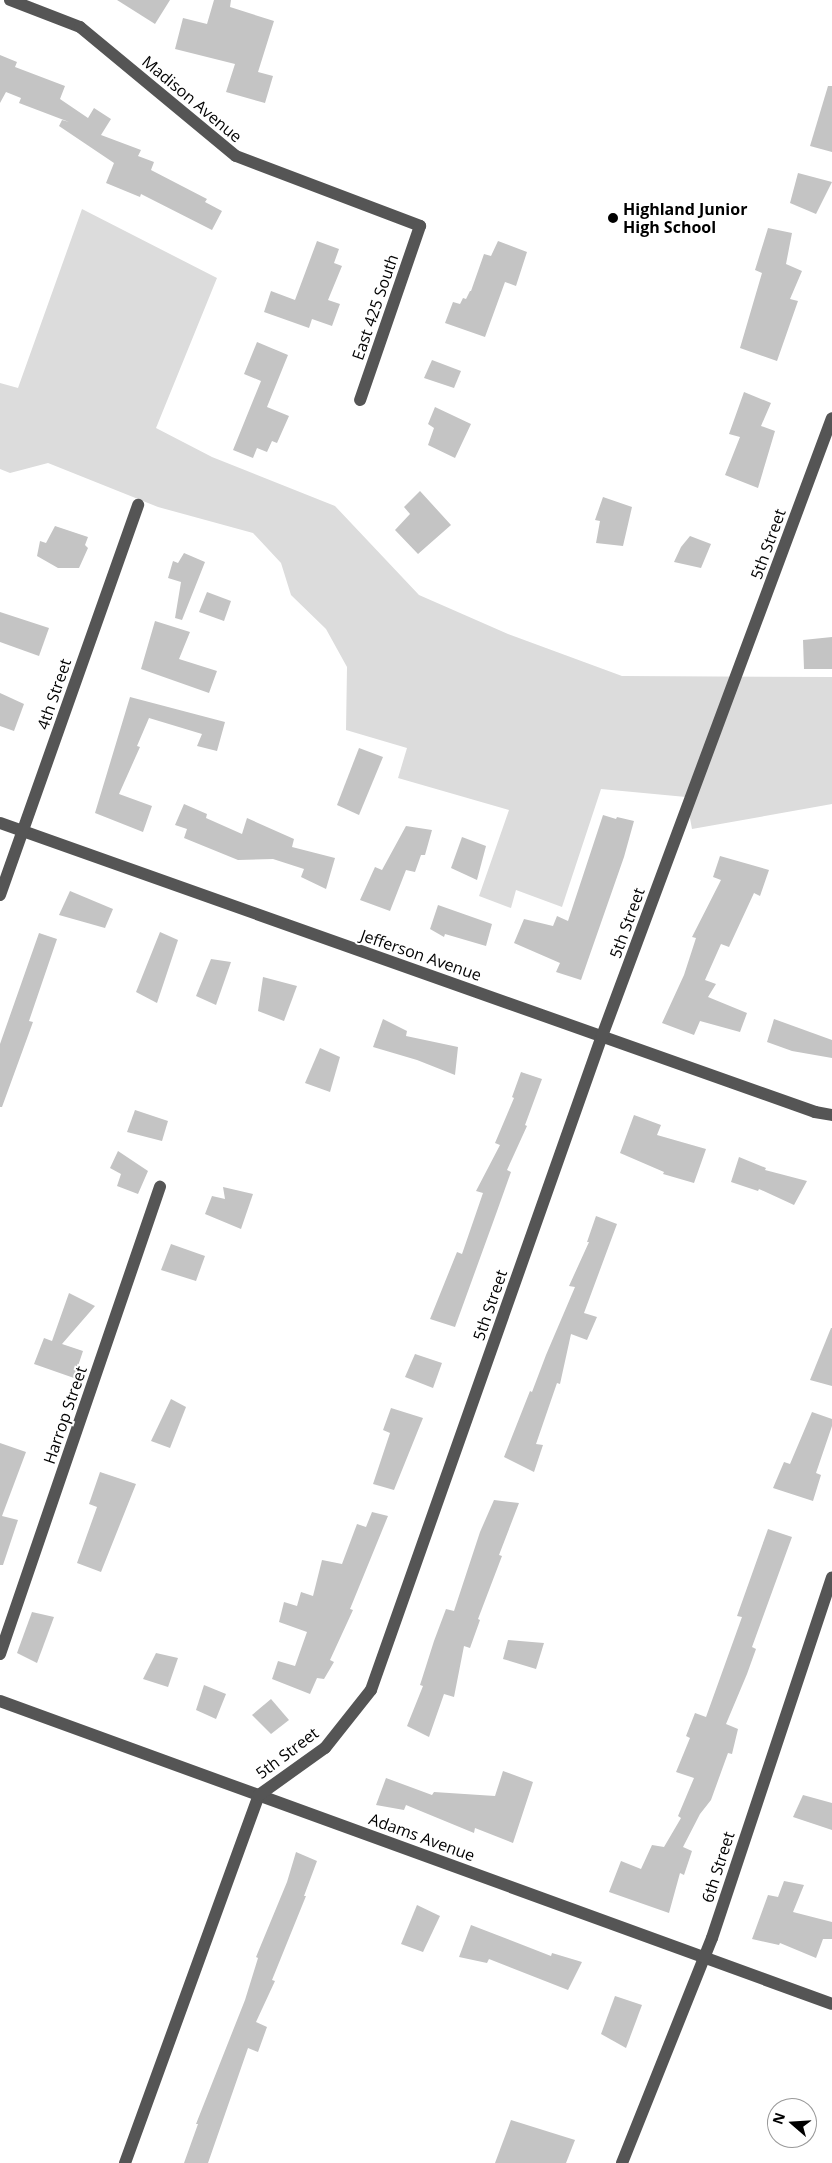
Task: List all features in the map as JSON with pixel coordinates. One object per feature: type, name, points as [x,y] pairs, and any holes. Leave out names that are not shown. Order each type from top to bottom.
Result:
[{"type":"street","name":"Madison Avenue","points":[[10,0],[80,26],[236,156],[420,226]]},
{"type":"street","name":"East 425 South","points":[[360,400],[420,226]]},
{"type":"street","name":"5th Street","points":[[125,2163],[259,1795],[325,1748],[371,1690],[602,1036],[832,418]]},
{"type":"street","name":"4th Street","points":[[0,895],[138,505]]},
{"type":"street","name":"Jefferson Avenue","points":[[0,823],[815,1112],[832,1115]]},
{"type":"street","name":"Harrop Street","points":[[0,1654],[160,1187]]},
{"type":"street","name":"6th Street","points":[[622,2163],[704,1957],[832,1577]]},
{"type":"street","name":"Adams Avenue","points":[[0,1701],[832,2004]]},
{"type":"shaded area","points":[[82,209],[217,278],[156,428],[212,457],[335,506],[419,595],[508,634],[622,676],[832,677],[832,804],[692,829],[686,797],[601,789],[562,907],[516,890],[511,908],[479,896],[509,810],[398,778],[407,748],[346,730],[347,667],[326,629],[291,595],[281,563],[253,533],[158,507],[48,463],[10,473],[0,469],[0,383],[18,388]]},
{"type":"building","points":[[117,0],[170,0],[155,24]]},
{"type":"building","points":[[214,0],[231,0],[230,7],[274,21],[258,72],[273,76],[265,103],[226,92],[235,64],[175,49],[183,18],[207,24]]},
{"type":"building","points":[[0,55],[17,62],[15,67],[65,86],[60,99],[88,118],[94,108],[111,119],[101,135],[141,150],[138,156],[154,162],[151,170],[207,199],[205,202],[222,211],[212,230],[141,194],[140,197],[106,183],[114,163],[59,126],[62,120],[69,122],[19,103],[21,98],[6,92],[0,103]]},
{"type":"building","points":[[828,86],[832,86],[832,152],[810,146]]},
{"type":"building","points":[[798,173],[832,182],[816,214],[790,203]]},
{"type":"building","points":[[768,228],[792,233],[786,264],[802,271],[790,299],[798,301],[777,361],[740,348],[762,273],[755,270]]},
{"type":"building","points":[[317,241],[339,249],[334,263],[342,266],[328,300],[340,304],[332,326],[312,319],[309,328],[264,312],[271,291],[295,300]]},
{"type":"building","points":[[498,241],[527,252],[516,286],[505,282],[485,337],[445,323],[453,302],[460,304],[463,298],[466,299],[471,291],[484,254],[491,256]]},
{"type":"building","points":[[257,342],[288,355],[267,407],[289,416],[277,443],[272,441],[267,452],[257,448],[253,458],[233,450],[261,381],[244,374]]},
{"type":"building","points":[[432,360],[461,371],[454,388],[424,378]]},
{"type":"building","points":[[744,392],[771,403],[761,426],[775,431],[758,488],[725,475],[740,437],[729,434]]},
{"type":"building","points":[[435,407],[471,424],[455,458],[428,445],[434,428],[428,424]]},
{"type":"building","points":[[420,491],[451,525],[418,554],[395,530],[410,514],[404,507]]},
{"type":"building","points":[[603,497],[632,507],[623,546],[596,543],[600,521],[595,520]]},
{"type":"building","points":[[55,526],[88,537],[85,545],[88,548],[79,568],[58,568],[37,556],[40,541],[46,543]]},
{"type":"building","points":[[690,536],[711,544],[701,568],[674,562],[681,547]]},
{"type":"building","points":[[184,553],[205,562],[182,620],[175,618],[181,582],[168,578],[173,561],[178,563]]},
{"type":"building","points":[[207,592],[231,601],[224,621],[199,612]]},
{"type":"building","points":[[0,612],[49,628],[39,656],[0,642]]},
{"type":"building","points":[[155,621],[190,632],[179,659],[217,671],[209,693],[141,669]]},
{"type":"building","points":[[832,637],[832,669],[804,669],[803,640]]},
{"type":"building","points":[[0,693],[24,704],[14,731],[0,726]]},
{"type":"building","points":[[130,697],[225,722],[217,751],[197,746],[202,734],[149,718],[137,746],[140,747],[119,794],[152,806],[143,832],[95,813]]},
{"type":"building","points":[[359,748],[383,757],[359,815],[337,805]]},
{"type":"building","points":[[184,804],[207,814],[206,818],[242,834],[247,818],[294,839],[292,847],[335,858],[326,889],[301,877],[304,869],[273,859],[238,860],[184,838],[187,829],[175,825]]},
{"type":"building","points":[[603,815],[634,821],[624,857],[581,980],[556,972],[560,963],[514,943],[524,919],[553,926],[557,916],[568,921]]},
{"type":"building","points":[[406,826],[432,830],[425,855],[421,855],[415,872],[406,870],[390,911],[360,900],[375,867],[382,870]]},
{"type":"building","points":[[462,837],[486,846],[477,880],[451,868]]},
{"type":"building","points":[[720,856],[769,870],[760,896],[754,893],[729,947],[721,944],[705,980],[716,984],[708,997],[747,1013],[740,1032],[700,1021],[694,1035],[662,1023],[684,975],[696,938],[692,937],[721,880],[713,877]]},
{"type":"building","points":[[70,891],[113,909],[105,928],[59,915]]},
{"type":"building","points":[[438,905],[492,924],[486,946],[445,934],[444,937],[430,929]]},
{"type":"building","points":[[160,932],[178,940],[157,1003],[136,992]]},
{"type":"building","points":[[39,933],[57,939],[29,1021],[33,1022],[2,1107],[0,1107],[0,1044]]},
{"type":"building","points":[[211,959],[231,962],[216,1005],[196,996]]},
{"type":"building","points":[[263,977],[297,986],[284,1021],[258,1011]]},
{"type":"building","points":[[383,1019],[407,1031],[406,1036],[458,1047],[455,1075],[417,1060],[373,1047]]},
{"type":"building","points":[[774,1019],[832,1040],[832,1058],[792,1051],[767,1042]]},
{"type":"building","points":[[320,1048],[340,1057],[330,1092],[305,1083]]},
{"type":"building","points":[[521,1072],[542,1079],[525,1125],[527,1126],[507,1170],[511,1172],[455,1327],[430,1319],[457,1252],[462,1254],[483,1193],[476,1191],[500,1145],[495,1143],[514,1098],[512,1097]]},
{"type":"building","points":[[135,1110],[168,1121],[162,1141],[127,1132]]},
{"type":"building","points":[[634,1115],[661,1125],[657,1135],[706,1149],[694,1183],[663,1174],[664,1172],[620,1153]]},
{"type":"building","points":[[118,1151],[148,1171],[138,1194],[117,1186],[121,1174],[110,1168]]},
{"type":"building","points":[[739,1157],[766,1168],[765,1170],[807,1181],[794,1205],[759,1189],[758,1191],[731,1182]]},
{"type":"building","points":[[223,1187],[253,1194],[241,1229],[205,1214],[212,1196],[225,1199]]},
{"type":"building","points":[[596,1216],[617,1224],[584,1313],[597,1317],[587,1340],[571,1334],[560,1384],[557,1383],[536,1444],[543,1445],[534,1472],[504,1457],[575,1287],[569,1286],[589,1242],[587,1242]]},
{"type":"building","points":[[171,1244],[205,1256],[196,1281],[161,1270]]},
{"type":"building","points":[[69,1293],[95,1306],[62,1344],[83,1351],[74,1378],[34,1364],[44,1338],[52,1341]]},
{"type":"building","points":[[832,1328],[832,1386],[810,1380]]},
{"type":"building","points":[[415,1354],[442,1363],[433,1388],[405,1377]]},
{"type":"building","points":[[171,1399],[186,1407],[170,1448],[151,1441]]},
{"type":"building","points":[[391,1408],[423,1418],[394,1490],[373,1484],[390,1433],[383,1430]]},
{"type":"building","points":[[812,1412],[832,1419],[832,1426],[816,1473],[821,1475],[813,1501],[773,1488],[784,1462],[790,1464]]},
{"type":"building","points":[[0,1443],[26,1452],[2,1516],[18,1520],[3,1565],[0,1565]]},
{"type":"building","points":[[100,1472],[136,1484],[101,1572],[77,1563],[97,1507],[89,1504]]},
{"type":"building","points":[[494,1500],[519,1503],[499,1555],[502,1556],[478,1619],[480,1620],[470,1648],[464,1646],[454,1697],[444,1694],[429,1737],[407,1726],[423,1686],[420,1685],[446,1609],[454,1611],[480,1532]]},
{"type":"building","points":[[372,1512],[388,1516],[350,1609],[353,1610],[330,1660],[334,1662],[324,1679],[317,1678],[310,1694],[272,1679],[278,1661],[295,1666],[307,1632],[279,1622],[284,1602],[297,1606],[301,1592],[313,1596],[322,1560],[342,1564],[357,1524],[366,1527]]},
{"type":"building","points":[[768,1529],[792,1537],[752,1647],[756,1649],[726,1724],[738,1729],[732,1754],[728,1753],[711,1800],[700,1814],[683,1847],[692,1851],[684,1875],[680,1873],[669,1913],[609,1892],[621,1861],[641,1869],[652,1845],[664,1847],[681,1818],[678,1816],[694,1778],[676,1772],[690,1738],[686,1736],[695,1713],[706,1717],[742,1617],[737,1616]]},
{"type":"building","points":[[32,1612],[54,1617],[37,1663],[17,1653]]},
{"type":"building","points":[[508,1640],[544,1643],[536,1669],[503,1659]]},
{"type":"building","points":[[156,1653],[178,1658],[168,1687],[143,1679]]},
{"type":"building","points":[[204,1685],[226,1694],[216,1719],[196,1710]]},
{"type":"building","points":[[271,1699],[289,1720],[271,1734],[252,1715]]},
{"type":"building","points":[[503,1771],[533,1782],[513,1843],[475,1828],[474,1833],[406,1805],[404,1810],[376,1805],[386,1778],[432,1795],[434,1792],[495,1796]]},
{"type":"building","points":[[803,1795],[832,1803],[832,1830],[793,1817]]},
{"type":"building","points":[[296,1852],[317,1861],[304,1896],[306,1896],[272,1980],[275,1981],[256,2022],[267,2027],[258,2052],[248,2048],[208,2163],[184,2163],[198,2124],[196,2124],[245,2000],[258,1958],[256,1957],[287,1882]]},
{"type":"building","points":[[784,1881],[804,1885],[793,1912],[832,1922],[832,1939],[823,1939],[816,1958],[780,1943],[779,1945],[752,1939],[768,1895],[778,1897]]},
{"type":"building","points":[[417,1905],[440,1916],[423,1952],[401,1944]]},
{"type":"building","points":[[471,1925],[551,1956],[552,1953],[582,1962],[568,1990],[489,1959],[487,1963],[459,1957]]},
{"type":"building","points":[[615,1996],[642,2005],[626,2048],[601,2034]]},
{"type":"building","points":[[511,2120],[575,2140],[566,2163],[495,2163]]},
{"type":"place","name":"Highland Junior High School","points":[[613,218]]}]
